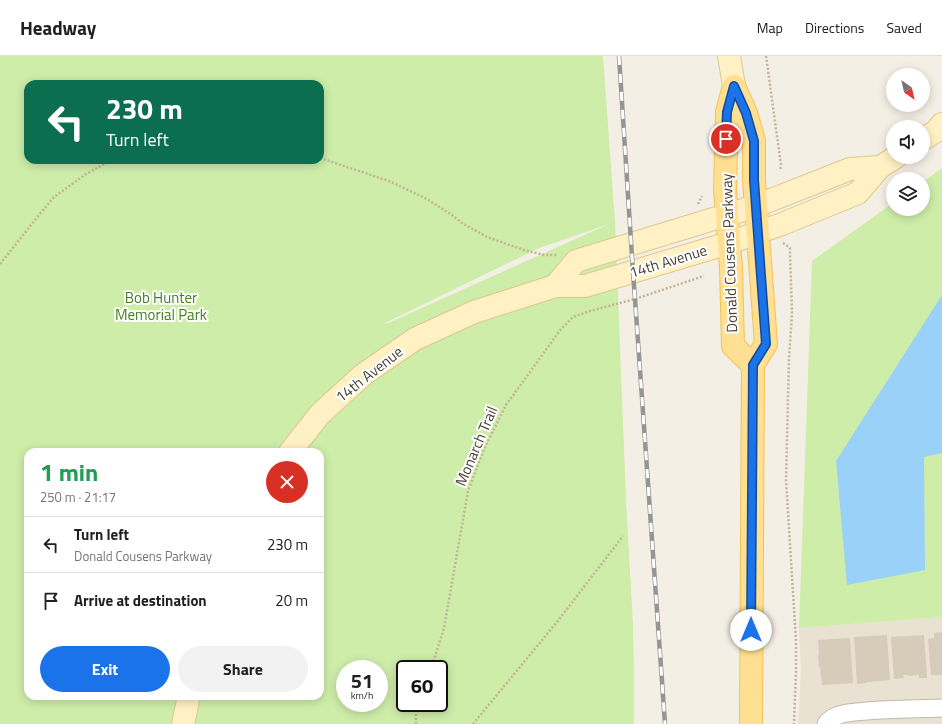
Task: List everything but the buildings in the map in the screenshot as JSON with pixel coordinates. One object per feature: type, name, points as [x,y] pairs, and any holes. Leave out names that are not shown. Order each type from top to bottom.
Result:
[{"type":"main road","name":"Donald Cousens Parkway","points":[[734,86],[746,113],[754,141],[754,180],[766,344],[753,365],[733,346],[731,268],[725,189],[727,112],[734,86]]},
{"type":"main road","points":[[751,724],[753,365]]},
{"type":"street","name":"Donald Cousens Parkway","points":[[729,56],[734,86]]},
{"type":"street","points":[[930,135],[935,132],[942,124]]},
{"type":"street","name":"14th Avenue","points":[[555,286],[576,261],[756,206],[850,169],[886,162]]},
{"type":"street","name":"14th Avenue","points":[[293,448],[320,414],[364,374],[415,339],[474,312],[555,286],[585,286],[758,233],[858,193],[886,164]]},
{"type":"street","points":[[183,724],[188,700]]},
{"type":"street","points":[[826,724],[834,717],[849,713],[942,708]]},
{"type":"path","points":[[766,56],[781,165],[780,171]]},
{"type":"path","points":[[324,159],[389,181],[425,198],[462,223],[487,237],[524,250],[544,255],[560,255]]},
{"type":"path","points":[[0,264],[54,197],[86,174],[105,164]]},
{"type":"path","points":[[783,243],[790,248],[792,313],[789,358],[786,480],[796,641],[794,724]]},
{"type":"path","name":"Monarch Trail","points":[[434,660],[444,628],[468,491],[485,448],[506,405],[561,329],[573,317],[635,299],[704,276]]},
{"type":"path","points":[[473,724],[557,622],[623,536]]},
{"type":"path","points":[[416,724],[417,712]]},
{"type":"shaded area","points":[[942,617],[942,724],[798,724],[801,670],[799,628]]},
{"type":"green space","name":"Bob Hunter Memorial Park","points":[[0,56],[603,56],[615,222],[634,669],[634,724],[0,724]],"holes":[[[609,224],[386,324],[385,323],[539,248]]]},
{"type":"green space","points":[[942,168],[942,617],[799,628],[812,261],[886,208],[886,216],[930,216],[930,177]]},
{"type":"water","points":[[942,295],[942,453],[924,457],[925,570],[847,585],[836,461]]},
{"type":"railway","points":[[619,56],[665,724]]},
{"type":"route","points":[[726,139],[727,112],[734,86],[746,113],[754,141],[754,180],[766,344],[753,365],[751,630]]}]
